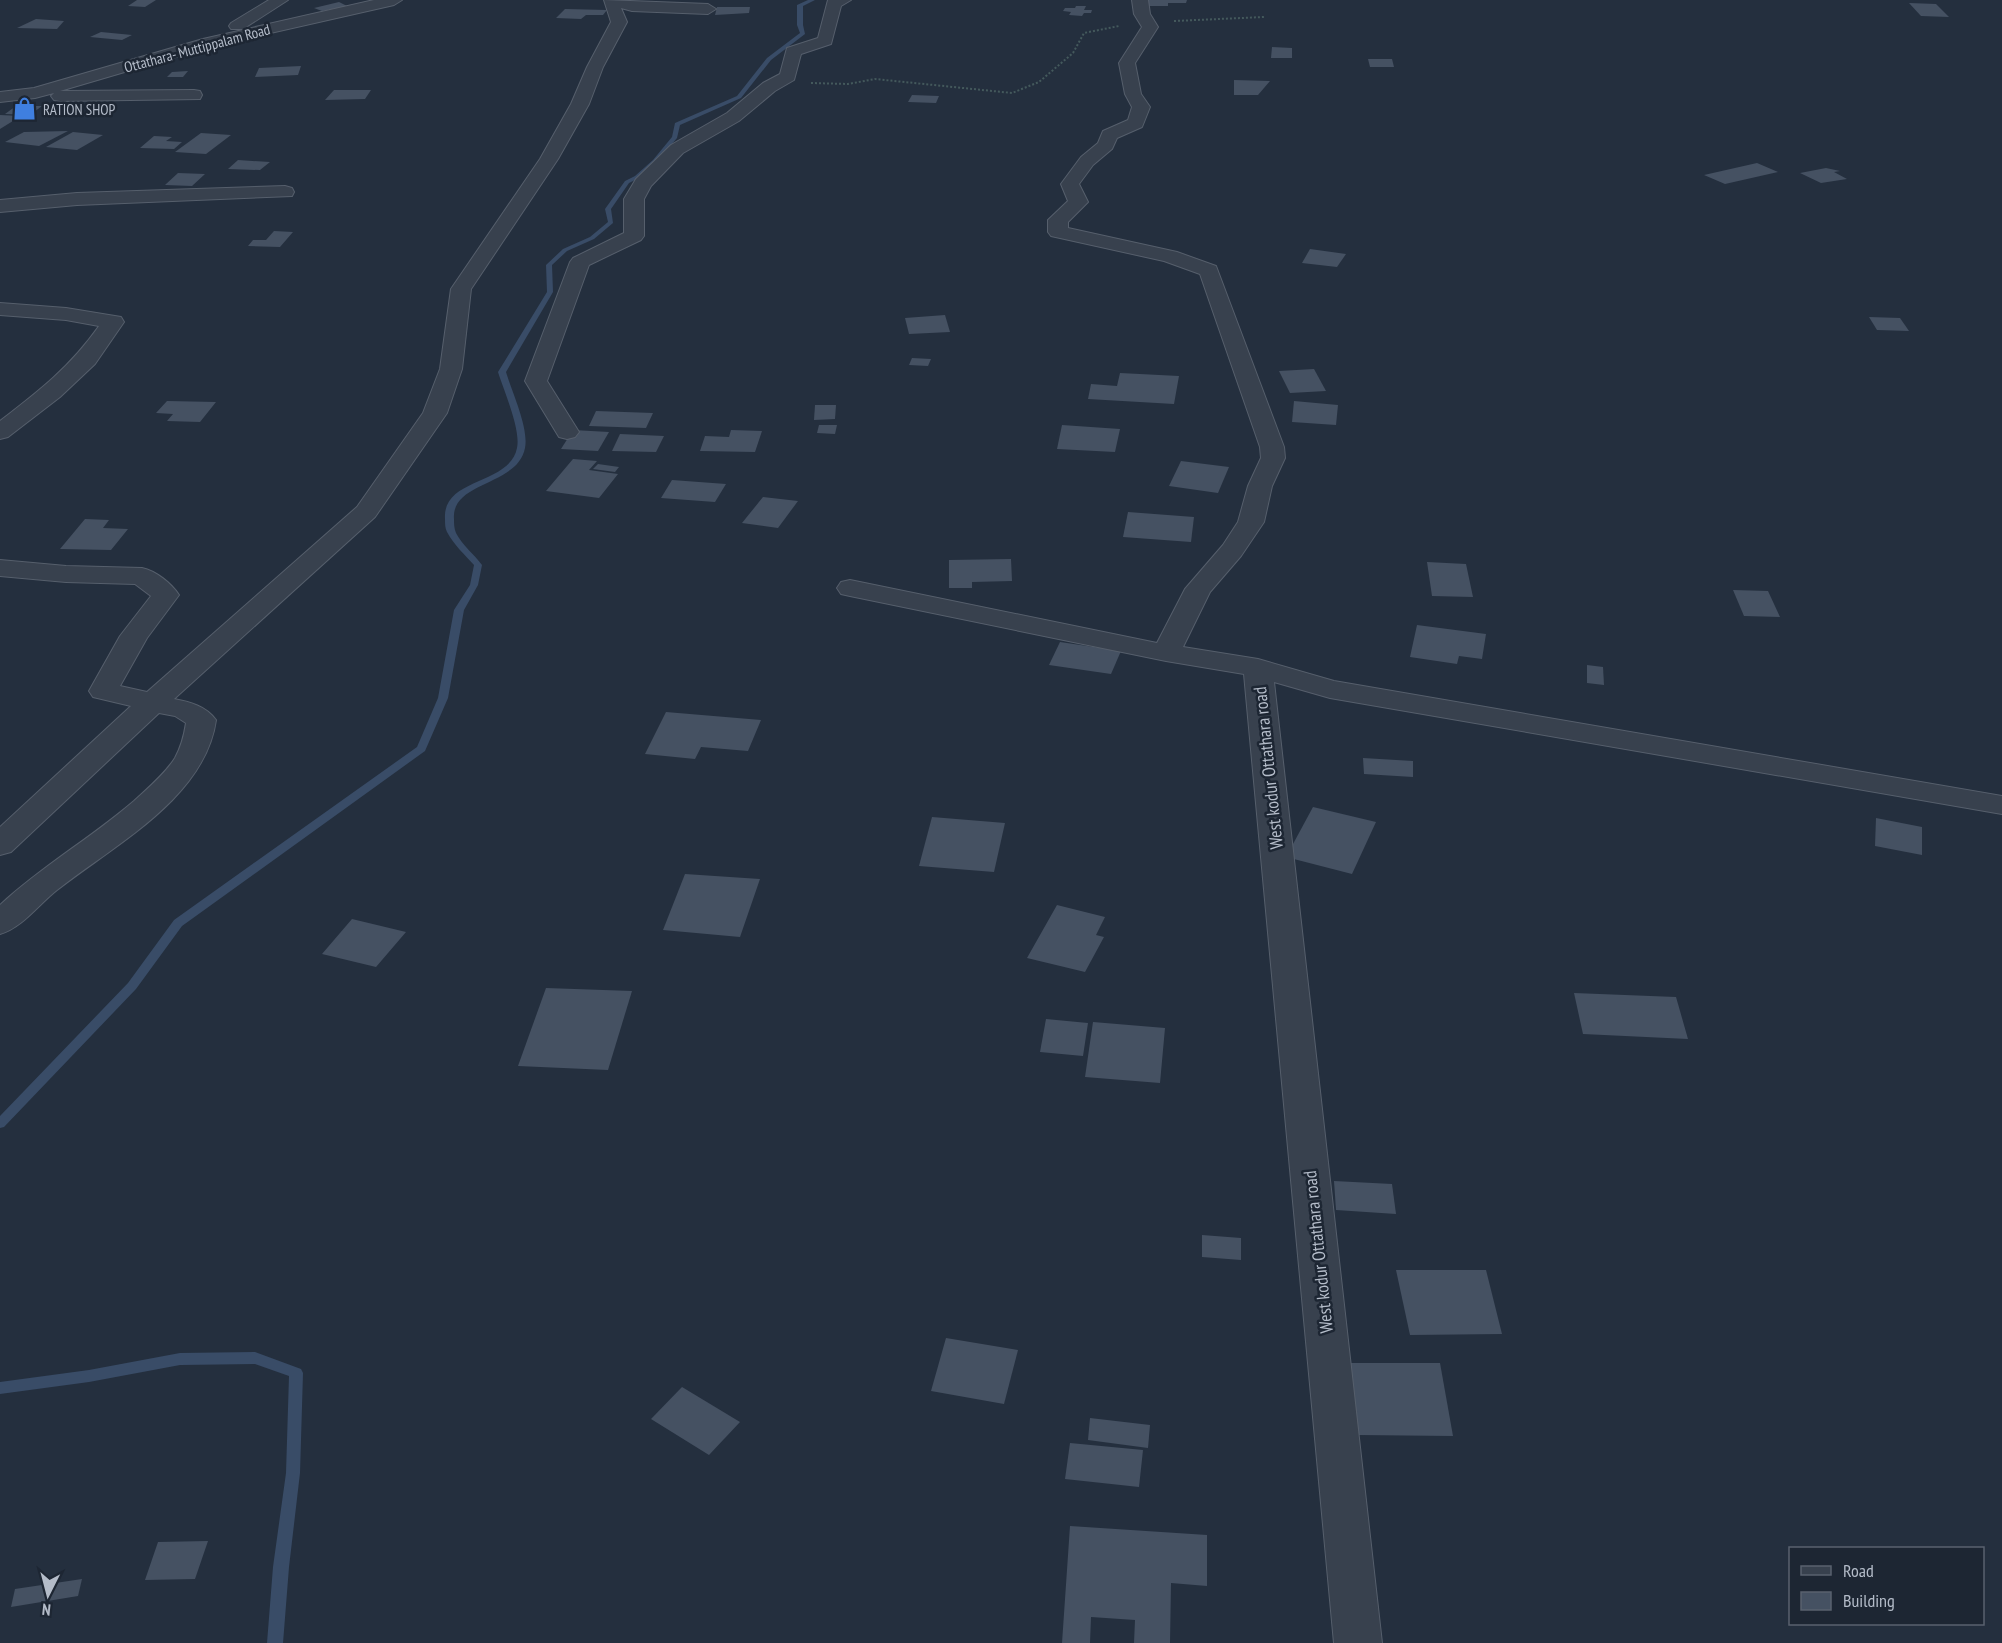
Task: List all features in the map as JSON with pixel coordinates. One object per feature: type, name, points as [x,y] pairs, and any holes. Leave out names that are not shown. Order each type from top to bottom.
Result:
[{"type":"street","points":[[209,42],[280,0]]},
{"type":"street","name":"Ottathara- Muttippalam Road","points":[[0,97],[35,93],[209,42],[394,0]]},
{"type":"street","points":[[606,0],[632,6],[708,9]]},
{"type":"street","points":[[0,845],[366,512],[435,412],[451,369],[462,289],[549,159],[580,104],[595,67],[619,22],[606,0]]},
{"type":"street","points":[[567,432],[536,381],[580,262],[634,236],[634,199],[643,183],[677,149],[733,117],[769,87],[788,76],[793,51],[825,41],[834,3],[843,0]]},
{"type":"street","points":[[1140,0],[1142,14],[1150,27],[1127,63],[1133,94],[1140,107],[1136,123],[1109,135],[1106,145],[1087,160],[1070,184],[1078,202],[1058,220],[1058,232],[1170,256],[1209,270],[1268,436],[1273,458],[1260,486],[1251,522],[1232,550],[1198,589],[1166,653]]},
{"type":"street","points":[[58,96],[137,83]]},
{"type":"street","points":[[35,93],[58,96],[194,95]]},
{"type":"street","points":[[0,206],[77,199],[285,192]]},
{"type":"street","points":[[0,309],[66,314],[113,322],[87,359],[52,392],[0,432]]},
{"type":"street","points":[[0,568],[66,574],[142,576],[166,595],[134,636],[103,691],[185,710],[201,720],[197,743],[183,766],[159,794],[125,824],[46,882],[0,922]]},
{"type":"street","name":"West kodur Ottathara road","points":[[850,588],[1166,653],[1258,669],[1358,1643]]},
{"type":"street","points":[[1258,669],[1330,688],[2002,805]]},
{"type":"path","points":[[788,76],[814,84],[848,84],[875,79],[1012,93],[1040,82],[1073,53],[1083,33],[1146,21],[1264,17]]},
{"type":"building","points":[[137,0],[156,0],[145,7],[128,6]]},
{"type":"building","points":[[1148,0],[1187,0],[1186,3],[1168,3],[1168,6],[1148,6]]},
{"type":"building","points":[[339,2],[347,6],[322,11],[314,8]]},
{"type":"building","points":[[1909,3],[1936,4],[1949,17],[1921,16]]},
{"type":"building","points":[[1086,6],[1084,10],[1092,10],[1091,13],[1084,13],[1082,16],[1069,15],[1071,12],[1063,11],[1065,8]]},
{"type":"building","points":[[717,7],[750,7],[749,13],[715,15]]},
{"type":"building","points":[[565,9],[607,10],[603,15],[586,15],[581,19],[556,18]]},
{"type":"building","points":[[36,19],[64,21],[57,29],[17,28]]},
{"type":"building","points":[[101,32],[132,35],[122,40],[90,37]]},
{"type":"building","points":[[1272,47],[1292,48],[1292,58],[1271,58]]},
{"type":"building","points":[[1368,59],[1392,59],[1394,67],[1370,67]]},
{"type":"building","points":[[301,66],[298,75],[255,77],[259,68]]},
{"type":"building","points":[[188,71],[183,77],[167,77],[172,72]]},
{"type":"building","points":[[1234,80],[1270,81],[1258,95],[1234,95]]},
{"type":"building","points":[[334,90],[371,90],[365,99],[325,100]]},
{"type":"building","points":[[912,95],[939,96],[936,103],[908,102]]},
{"type":"building","points":[[16,106],[42,106],[30,115],[5,114]]},
{"type":"building","points":[[0,115],[21,116],[0,129]]},
{"type":"building","points":[[68,131],[39,146],[5,142],[24,132]]},
{"type":"building","points":[[73,132],[103,135],[77,150],[46,147]]},
{"type":"building","points":[[201,133],[231,135],[206,154],[175,152]]},
{"type":"building","points":[[154,136],[172,137],[166,141],[182,142],[174,149],[140,148]]},
{"type":"building","points":[[238,160],[270,162],[260,170],[228,169]]},
{"type":"building","points":[[1757,163],[1778,172],[1725,184],[1704,175]]},
{"type":"building","points":[[1826,168],[1840,171],[1834,172],[1847,179],[1821,183],[1800,173]]},
{"type":"building","points":[[178,173],[205,174],[192,186],[165,185]]},
{"type":"building","points":[[274,231],[293,232],[280,247],[248,246],[253,240],[266,240]]},
{"type":"building","points":[[1310,249],[1346,254],[1337,267],[1302,263]]},
{"type":"building","points":[[945,315],[950,332],[909,334],[905,318]]},
{"type":"building","points":[[1869,317],[1900,318],[1909,331],[1877,330]]},
{"type":"building","points":[[912,358],[931,359],[928,366],[909,365]]},
{"type":"building","points":[[1314,369],[1326,391],[1290,393],[1279,371]]},
{"type":"building","points":[[1120,373],[1179,376],[1174,404],[1088,399],[1091,384],[1117,386]]},
{"type":"building","points":[[167,401],[216,402],[200,422],[167,421],[173,414],[156,413]]},
{"type":"building","points":[[1294,401],[1338,405],[1336,425],[1292,422]]},
{"type":"building","points":[[815,405],[836,405],[835,419],[814,420]]},
{"type":"building","points":[[596,411],[653,413],[646,428],[589,426]]},
{"type":"building","points":[[819,425],[837,425],[835,434],[817,433]]},
{"type":"building","points":[[1062,425],[1120,429],[1115,452],[1057,449]]},
{"type":"building","points":[[573,430],[609,432],[598,451],[561,449]]},
{"type":"building","points":[[731,430],[762,431],[755,452],[700,451],[705,436],[729,437]]},
{"type":"building","points":[[620,434],[664,436],[656,452],[612,451]]},
{"type":"building","points":[[573,459],[597,461],[589,470],[618,474],[599,498],[546,491]]},
{"type":"building","points":[[1181,461],[1229,467],[1218,493],[1169,486]]},
{"type":"building","points":[[598,464],[619,467],[615,472],[593,469]]},
{"type":"building","points":[[672,480],[726,484],[715,502],[661,498]]},
{"type":"building","points":[[763,497],[798,501],[778,528],[742,523]]},
{"type":"building","points":[[1128,512],[1194,517],[1191,542],[1123,537]]},
{"type":"building","points":[[85,519],[109,520],[103,528],[128,529],[111,550],[60,549]]},
{"type":"building","points":[[1011,559],[1012,581],[972,582],[972,588],[949,588],[949,560]]},
{"type":"building","points":[[1427,562],[1466,564],[1473,597],[1432,596]]},
{"type":"building","points":[[1733,590],[1768,591],[1780,617],[1744,616]]},
{"type":"building","points":[[1417,625],[1486,634],[1482,659],[1459,656],[1457,664],[1410,657]]},
{"type":"building","points":[[1060,642],[1121,651],[1111,674],[1049,665]]},
{"type":"building","points":[[1587,665],[1603,667],[1604,685],[1587,683]]},
{"type":"building","points":[[666,712],[761,720],[748,751],[701,747],[695,759],[645,754]]},
{"type":"building","points":[[1363,758],[1413,761],[1413,777],[1364,774]]},
{"type":"building","points":[[1313,807],[1376,822],[1352,874],[1286,857]]},
{"type":"building","points":[[932,817],[1005,823],[994,872],[919,866]]},
{"type":"building","points":[[1876,818],[1922,827],[1922,855],[1875,846]]},
{"type":"building","points":[[685,874],[760,879],[740,937],[663,930]]},
{"type":"building","points":[[1057,905],[1105,917],[1096,935],[1104,937],[1085,972],[1027,958]]},
{"type":"building","points":[[352,919],[406,932],[376,967],[322,954]]},
{"type":"building","points":[[546,988],[632,991],[608,1070],[518,1066]]},
{"type":"building","points":[[1574,993],[1676,997],[1688,1039],[1583,1034]]},
{"type":"building","points":[[1046,1019],[1088,1023],[1083,1056],[1040,1052]]},
{"type":"building","points":[[1093,1022],[1165,1028],[1160,1083],[1085,1077]]},
{"type":"building","points":[[1334,1181],[1392,1184],[1396,1214],[1336,1210]]},
{"type":"building","points":[[1202,1235],[1241,1238],[1241,1260],[1202,1257]]},
{"type":"building","points":[[1396,1270],[1486,1270],[1502,1334],[1410,1335]]},
{"type":"building","points":[[946,1338],[1018,1350],[1004,1404],[931,1391]]},
{"type":"building","points":[[1347,1363],[1440,1363],[1453,1436],[1358,1435]]},
{"type":"building","points":[[682,1387],[740,1422],[709,1455],[651,1419]]},
{"type":"building","points":[[1090,1418],[1150,1425],[1148,1448],[1088,1440]]},
{"type":"building","points":[[1070,1443],[1143,1450],[1139,1487],[1065,1479]]},
{"type":"building","points":[[1070,1526],[1207,1535],[1207,1586],[1171,1583],[1170,1643],[1134,1643],[1135,1620],[1091,1617],[1090,1643],[1062,1643]]},
{"type":"building","points":[[208,1541],[195,1579],[145,1580],[158,1542]]},
{"type":"building","points":[[82,1579],[78,1596],[11,1607],[15,1589]]},
{"type":"waterway","points":[[0,1124],[132,986],[178,923],[421,749],[443,698],[459,610],[474,585],[478,565],[452,533],[449,513],[454,500],[476,485],[503,472],[514,463],[521,451],[519,424],[502,372],[550,292],[549,265],[565,250],[592,238],[611,222],[608,209],[627,182],[637,177],[655,161],[675,137],[677,124],[739,97],[769,59],[803,33],[800,25],[800,5],[812,0]]},
{"type":"waterway","points":[[0,1388],[89,1376],[180,1359],[255,1358],[296,1373],[293,1473],[281,1567],[275,1643]]},
{"type":"place","name":"RATION SHOP","points":[[25,109]]}]
